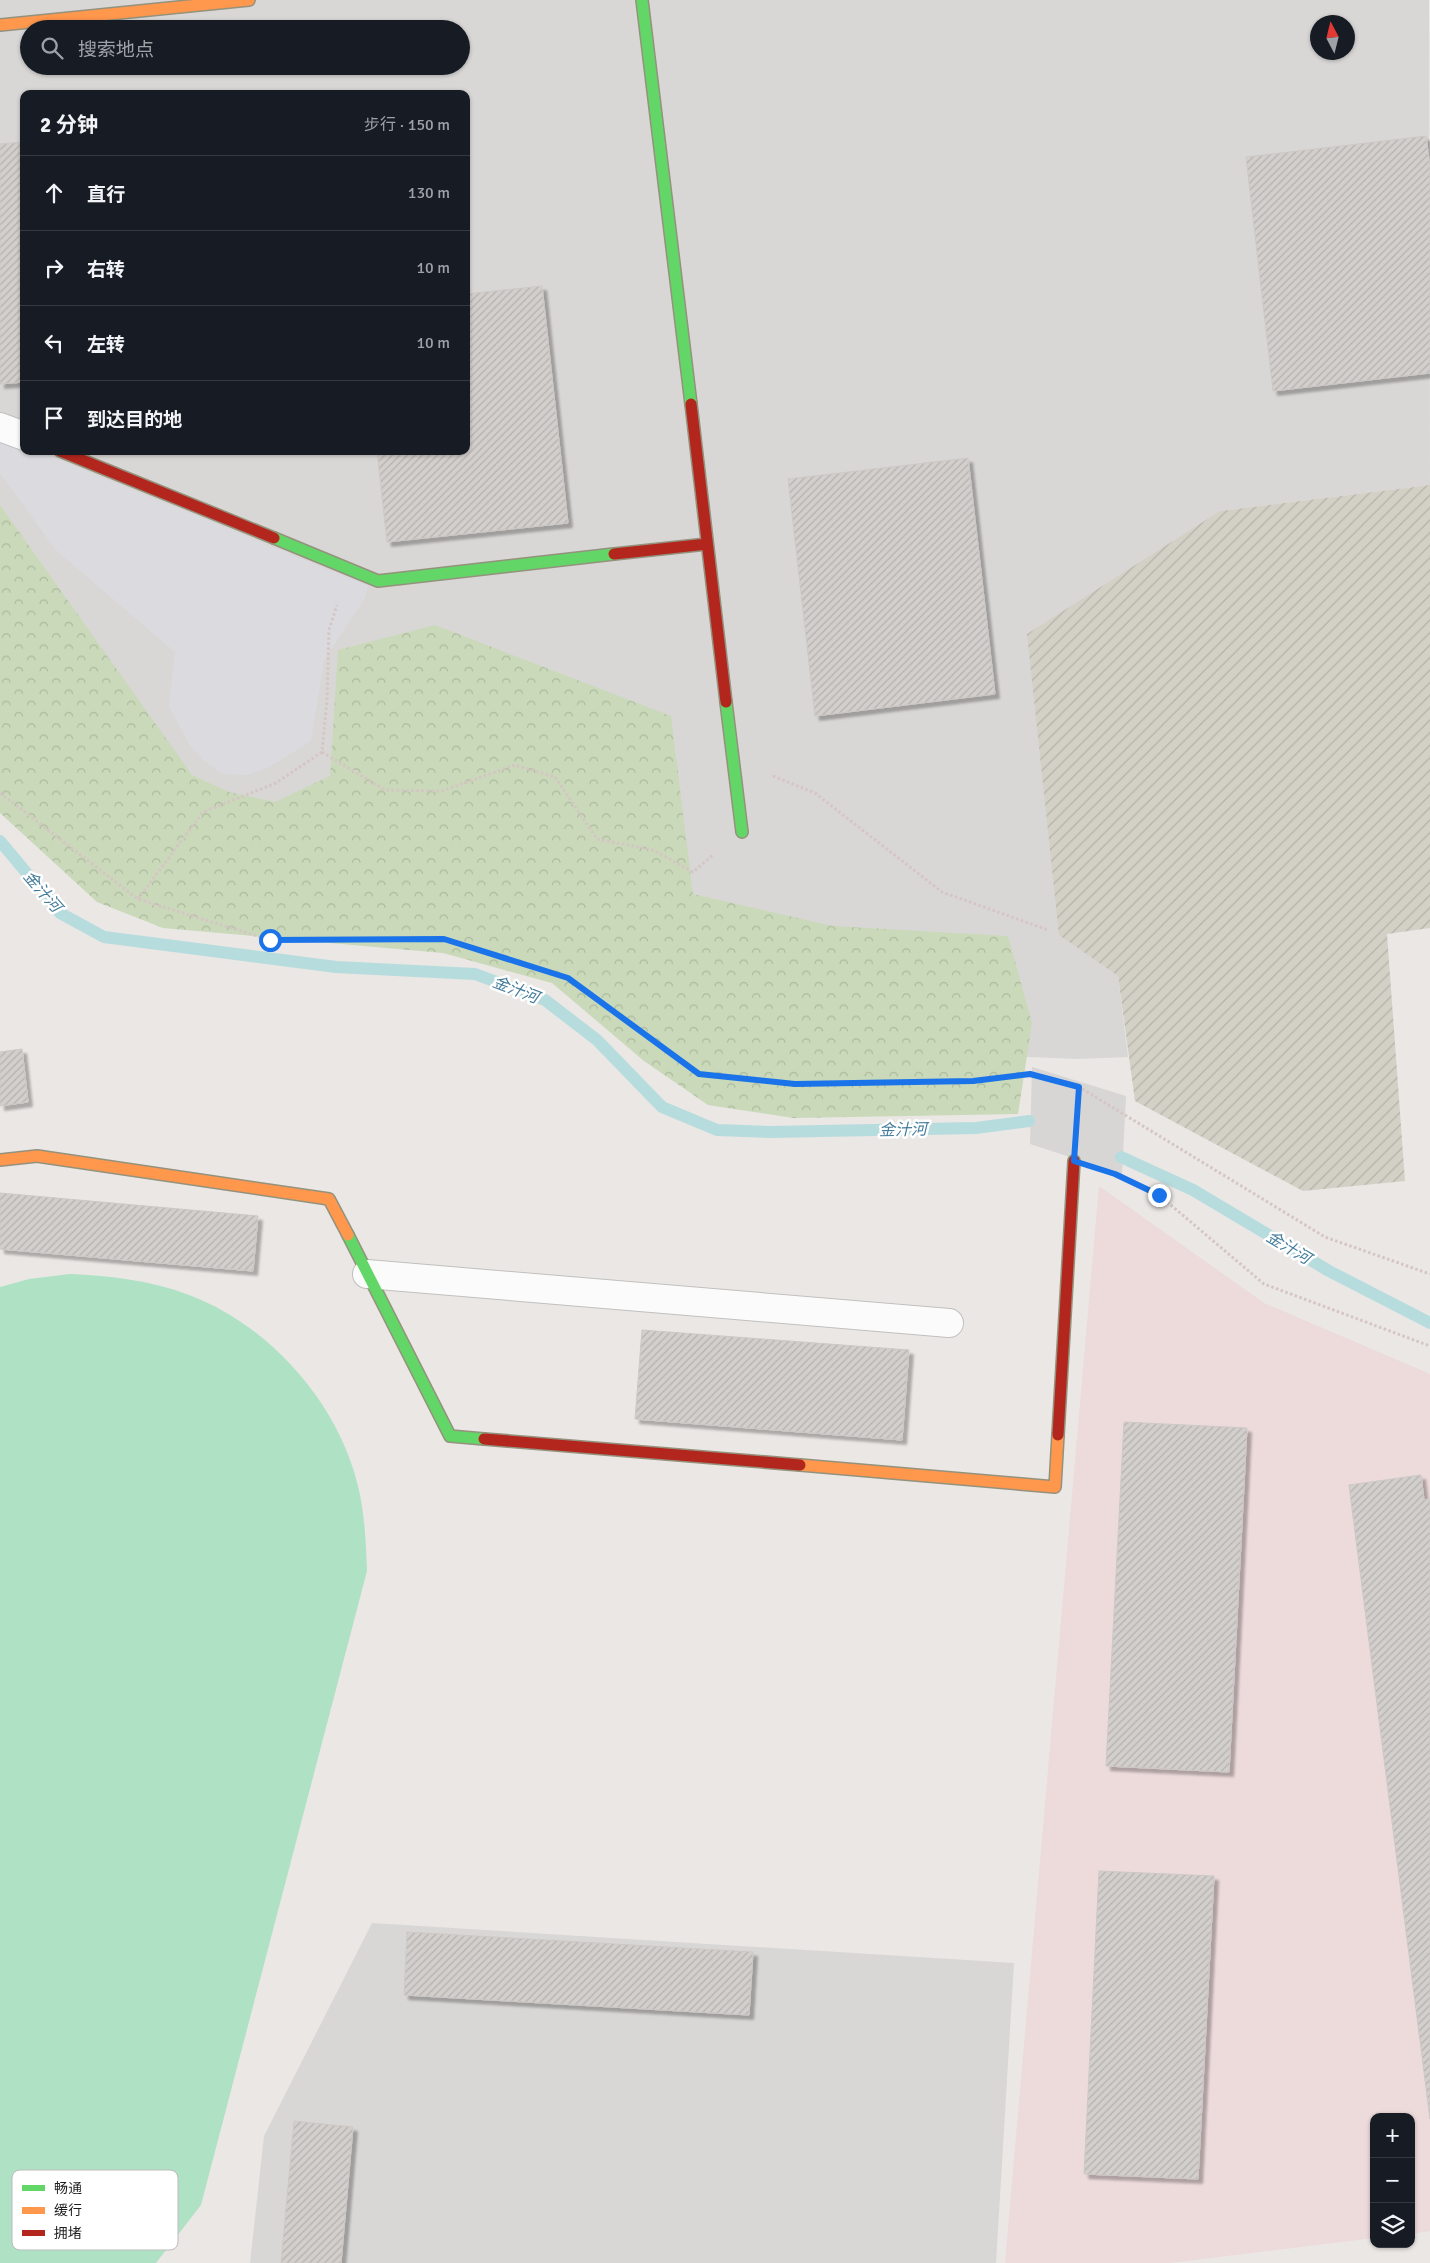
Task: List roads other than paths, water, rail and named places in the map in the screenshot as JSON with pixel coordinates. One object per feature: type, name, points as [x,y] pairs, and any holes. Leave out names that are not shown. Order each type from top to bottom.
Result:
[{"type":"street","points":[[50,20],[249,0]]},
{"type":"street","points":[[642,0],[742,832]]},
{"type":"street","points":[[0,25],[20,23]]},
{"type":"street","points":[[0,426],[20,434]]},
{"type":"street","points":[[70,455],[378,582],[707,544]]},
{"type":"street","points":[[0,1160],[37,1156],[329,1199],[450,1436],[1055,1487],[1074,1161]]},
{"type":"street","points":[[367,1274],[949,1323]]},
{"type":"waterway","name":"金汁河","points":[[0,841],[60,913],[104,937],[336,967],[475,974],[545,1000],[597,1040],[662,1107],[717,1130],[771,1132],[976,1128],[1029,1121]]},
{"type":"waterway","name":"金汁河","points":[[1121,1157],[1193,1190],[1329,1271],[1430,1323]]}]
